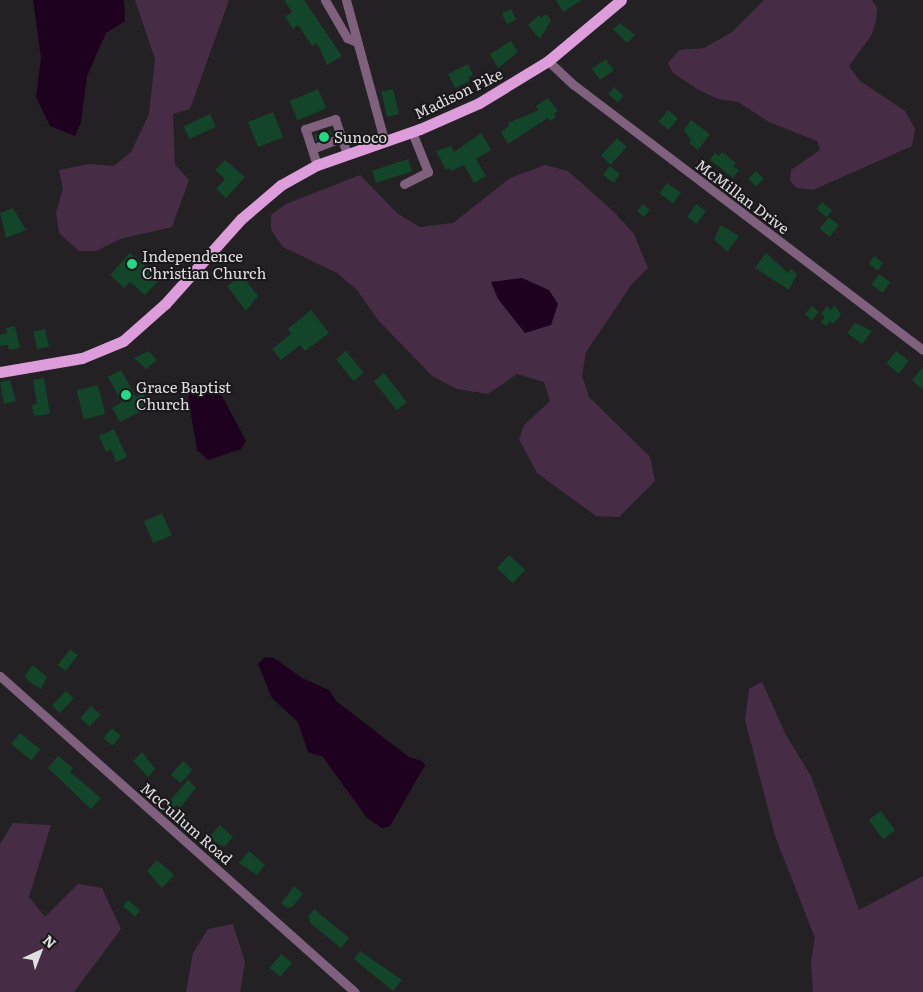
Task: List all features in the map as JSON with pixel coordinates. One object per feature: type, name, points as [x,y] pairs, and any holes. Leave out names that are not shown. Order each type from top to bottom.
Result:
[{"type":"main road","name":"Madison Pike","points":[[0,372],[82,358],[123,341],[165,304],[241,218],[281,185],[317,165],[384,140],[412,132],[479,103],[548,60],[621,0]]},
{"type":"street","points":[[325,0],[347,38],[356,42]]},
{"type":"street","points":[[346,0],[384,140]]},
{"type":"street","name":"McMillan Drive","points":[[548,60],[574,85],[923,350]]},
{"type":"street","points":[[317,165],[304,130],[335,119],[347,154]]},
{"type":"street","points":[[404,184],[428,172],[412,132]]},
{"type":"street","points":[[312,149],[342,138]]},
{"type":"street","name":"McCullum Road","points":[[0,676],[355,992]]},
{"type":"shaded area","points":[[33,0],[124,0],[125,21],[106,33],[87,76],[81,122],[75,136],[50,126],[36,97],[41,58]]},
{"type":"shaded area","points":[[135,0],[229,0],[190,109],[173,114],[175,165],[189,180],[172,227],[120,239],[96,251],[79,251],[59,233],[56,212],[63,189],[59,170],[89,164],[114,166],[131,152],[149,114],[155,59]]},
{"type":"shaded area","points":[[764,0],[872,0],[877,8],[876,21],[871,36],[849,66],[860,81],[905,111],[915,129],[912,146],[813,190],[797,188],[790,181],[791,170],[820,150],[817,141],[769,122],[738,102],[718,99],[697,89],[673,73],[668,63],[679,50],[704,48],[732,32]]},
{"type":"shaded area","points":[[545,165],[568,171],[615,213],[634,234],[648,268],[632,284],[586,352],[582,376],[589,397],[650,457],[655,481],[619,517],[596,516],[537,473],[519,439],[524,425],[550,401],[544,382],[517,374],[488,394],[457,389],[432,376],[378,320],[357,290],[337,273],[283,247],[271,230],[271,215],[286,204],[360,175],[398,214],[420,227],[453,223],[510,178]]},
{"type":"shaded area","points":[[522,278],[549,290],[558,304],[551,325],[525,333],[498,299],[491,282]]},
{"type":"shaded area","points":[[195,388],[222,396],[246,441],[241,449],[208,460],[197,450],[188,396]]},
{"type":"shaded area","points":[[265,657],[274,658],[302,678],[329,690],[336,701],[409,757],[422,761],[425,765],[390,826],[382,828],[367,818],[323,757],[308,752],[298,722],[272,698],[258,664]]},
{"type":"shaded area","points":[[762,682],[786,735],[811,776],[859,910],[923,876],[923,992],[813,992],[811,962],[815,938],[775,836],[745,720],[749,689]]},
{"type":"shaded area","points":[[13,823],[51,825],[29,897],[45,917],[78,884],[102,888],[121,929],[74,992],[0,992],[0,844]]},
{"type":"shaded area","points":[[233,924],[245,962],[240,992],[186,992],[193,953],[208,929]]},
{"type":"building","points":[[284,0],[304,0],[342,56],[327,65],[317,43],[312,46],[298,25],[293,29],[285,17],[292,12]]},
{"type":"building","points":[[556,0],[582,0],[563,12]]},
{"type":"building","points":[[511,9],[516,20],[507,24],[502,13]]},
{"type":"building","points":[[546,14],[551,20],[540,39],[528,25],[539,15],[541,18]]},
{"type":"building","points":[[620,23],[635,35],[627,43],[613,29]]},
{"type":"building","points":[[511,41],[518,52],[498,68],[490,54]]},
{"type":"building","points":[[606,59],[614,71],[600,80],[592,69]]},
{"type":"building","points":[[468,64],[473,75],[468,78],[470,81],[455,88],[448,74]]},
{"type":"building","points":[[614,87],[624,96],[618,102],[608,94]]},
{"type":"building","points":[[318,89],[326,108],[298,120],[289,101]]},
{"type":"building","points":[[393,89],[399,114],[387,117],[381,92]]},
{"type":"building","points":[[548,98],[558,111],[554,114],[556,117],[550,121],[548,118],[508,144],[501,132],[509,126],[508,123],[539,110],[536,106]]},
{"type":"building","points":[[668,110],[678,118],[669,130],[659,122]]},
{"type":"building","points":[[273,112],[283,137],[258,147],[248,122]]},
{"type":"building","points":[[210,114],[216,127],[190,139],[184,126]]},
{"type":"building","points":[[691,120],[710,134],[698,150],[689,143],[691,140],[684,130]]},
{"type":"building","points":[[331,130],[332,135],[316,141],[314,135]]},
{"type":"building","points":[[481,133],[491,150],[476,159],[486,176],[474,183],[464,165],[451,171],[450,168],[446,170],[436,151],[451,146],[454,152]]},
{"type":"building","points":[[617,138],[627,147],[611,165],[601,156]]},
{"type":"building","points":[[722,152],[736,163],[733,166],[739,170],[733,178],[710,160],[715,153],[719,156]]},
{"type":"building","points":[[408,159],[412,171],[376,183],[372,171]]},
{"type":"building","points":[[225,160],[245,177],[226,198],[216,189],[225,179],[215,170]]},
{"type":"building","points":[[610,166],[620,174],[613,183],[603,175]]},
{"type":"building","points":[[756,171],[764,179],[756,187],[748,179]]},
{"type":"building","points":[[667,183],[681,193],[673,204],[659,194]]},
{"type":"building","points":[[822,202],[832,210],[826,217],[816,209]]},
{"type":"building","points":[[643,204],[650,210],[644,217],[637,211]]},
{"type":"building","points":[[696,204],[706,211],[697,224],[687,217]]},
{"type":"building","points":[[13,208],[26,230],[6,238],[0,213]]},
{"type":"building","points":[[829,217],[839,225],[830,237],[820,229]]},
{"type":"building","points":[[721,225],[739,236],[727,252],[714,239]]},
{"type":"building","name":"Independence Christian Church","points":[[130,253],[160,279],[145,295],[130,282],[124,288],[110,275]]},
{"type":"building","points":[[766,253],[788,273],[791,269],[797,274],[789,290],[755,268]]},
{"type":"building","points":[[874,256],[883,263],[878,271],[869,264]]},
{"type":"building","points":[[879,274],[890,282],[883,293],[871,285]]},
{"type":"building","points":[[242,275],[258,296],[246,311],[227,286]]},
{"type":"building","points":[[835,305],[841,315],[833,324],[830,321],[826,326],[821,322],[825,317],[821,314],[827,306],[831,310]]},
{"type":"building","points":[[812,306],[819,312],[812,320],[805,314]]},
{"type":"building","points":[[311,310],[329,333],[305,351],[300,345],[281,360],[272,349],[291,334],[288,329]]},
{"type":"building","points":[[855,323],[872,331],[862,344],[847,333]]},
{"type":"building","points":[[15,326],[20,348],[9,350],[8,345],[0,346],[0,335],[7,333],[6,328]]},
{"type":"building","points":[[45,329],[49,347],[37,349],[33,332]]},
{"type":"building","points":[[149,351],[157,360],[146,369],[134,358]]},
{"type":"building","points":[[346,351],[364,373],[354,381],[336,359]]},
{"type":"building","points":[[896,351],[909,361],[899,373],[886,364]]},
{"type":"building","points":[[923,367],[923,390],[912,380]]},
{"type":"building","name":"Grace Baptist Church","points":[[121,370],[136,397],[143,393],[151,406],[120,422],[112,408],[122,402],[108,377]]},
{"type":"building","points":[[384,373],[407,402],[397,410],[374,381]]},
{"type":"building","points":[[44,378],[50,414],[34,416],[32,405],[37,404],[33,380]]},
{"type":"building","points":[[10,380],[16,401],[4,404],[0,382]]},
{"type":"building","points":[[98,385],[105,414],[84,419],[77,390]]},
{"type":"building","points":[[114,429],[127,457],[116,462],[111,449],[106,452],[99,436]]},
{"type":"building","points":[[162,513],[172,535],[153,543],[144,521]]},
{"type":"building","points":[[509,555],[525,570],[513,583],[497,568]]},
{"type":"building","points":[[70,649],[78,655],[66,671],[58,665]]},
{"type":"building","points":[[33,665],[47,677],[41,689],[28,681],[25,675]]},
{"type":"building","points":[[66,691],[74,699],[60,713],[52,705]]},
{"type":"building","points":[[91,706],[101,715],[90,727],[80,718]]},
{"type":"building","points":[[112,728],[121,736],[112,746],[103,738]]},
{"type":"building","points":[[20,733],[40,749],[31,760],[11,744]]},
{"type":"building","points":[[142,752],[155,769],[148,777],[133,761]]},
{"type":"building","points":[[58,756],[73,768],[70,772],[101,798],[91,809],[48,768]]},
{"type":"building","points":[[183,761],[193,770],[181,783],[171,774]]},
{"type":"building","points":[[188,780],[196,788],[180,808],[177,805],[174,808],[168,803]]},
{"type":"building","points":[[881,811],[895,830],[883,839],[869,820]]},
{"type":"building","points":[[220,825],[233,837],[224,847],[212,840],[211,835]]},
{"type":"building","points":[[249,851],[265,865],[257,875],[239,863]]},
{"type":"building","points":[[157,860],[174,875],[162,888],[147,871]]},
{"type":"building","points":[[294,886],[303,894],[292,907],[287,908],[281,903]]},
{"type":"building","points":[[128,900],[140,910],[135,916],[123,906]]},
{"type":"building","points":[[314,909],[349,938],[341,948],[309,922],[311,919],[308,917]]},
{"type":"building","points":[[360,951],[402,980],[393,991],[354,959]]},
{"type":"building","points":[[281,954],[292,963],[281,977],[270,968]]},
{"type":"place","name":"Sunoco","points":[[324,137]]},
{"type":"place","name":"Independence Christian Church","points":[[132,264]]},
{"type":"place","name":"Grace Baptist Church","points":[[126,395]]}]
